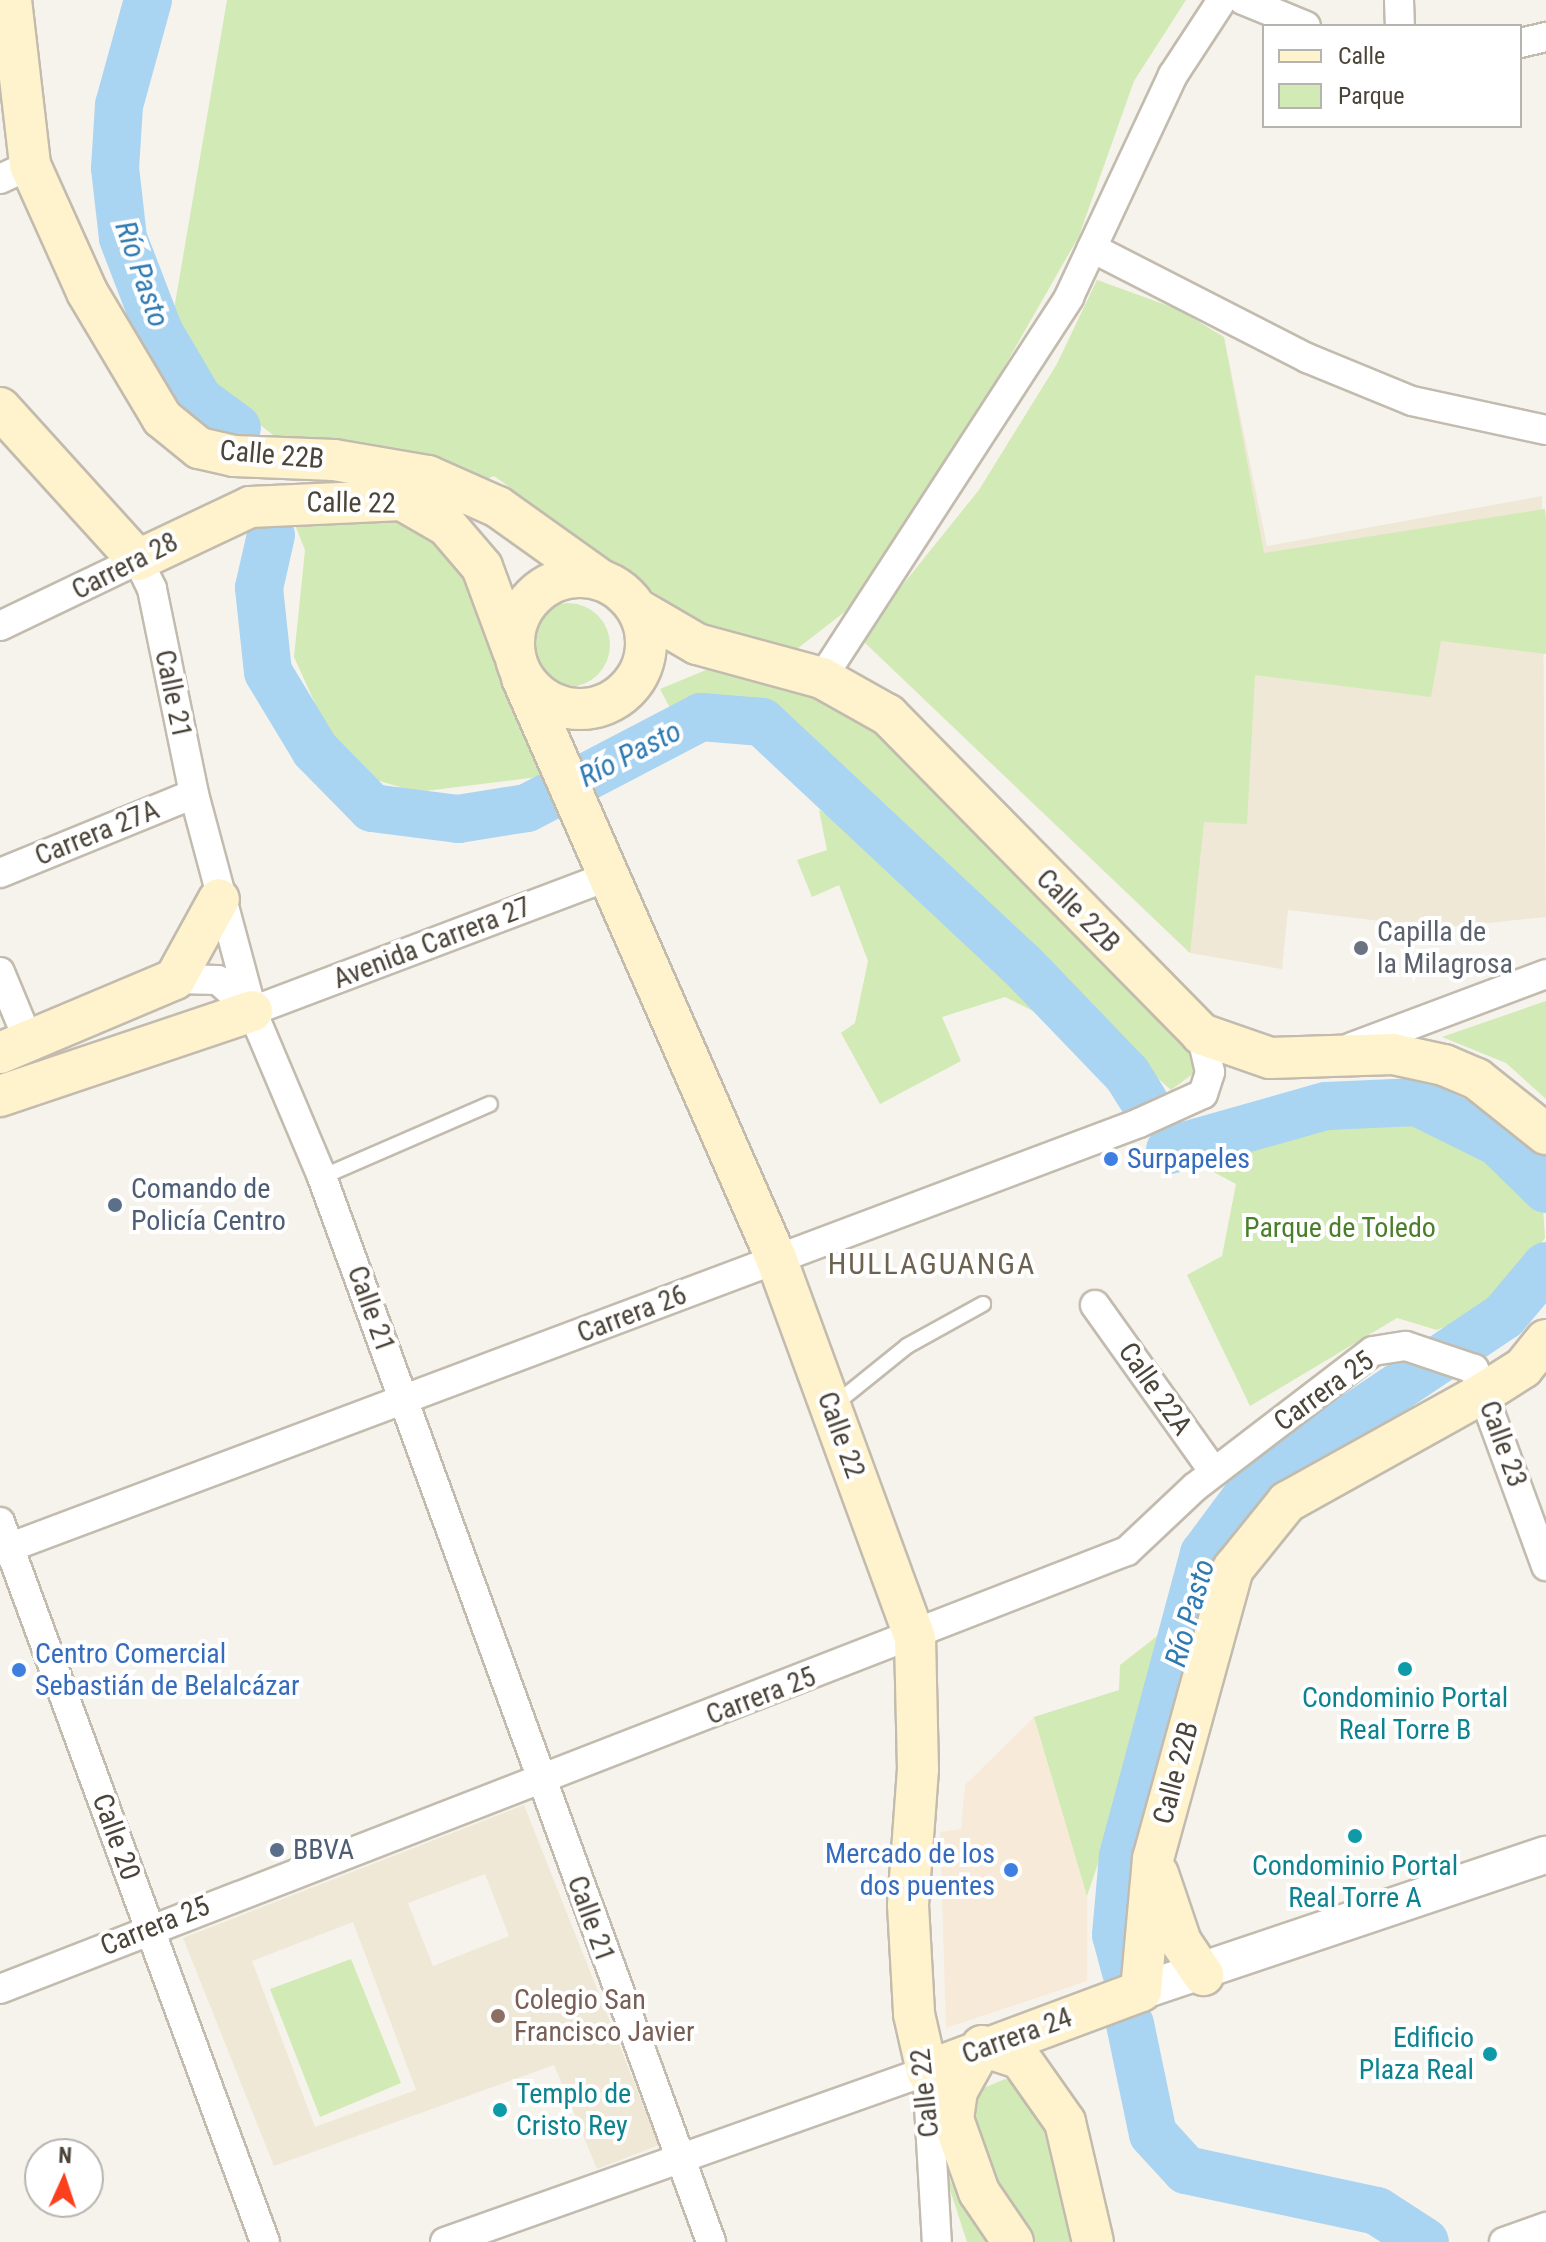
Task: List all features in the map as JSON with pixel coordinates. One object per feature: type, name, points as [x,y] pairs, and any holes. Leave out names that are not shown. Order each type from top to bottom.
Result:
[{"type":"main road","name":"Calle 22B","points":[[11,0],[15,172],[162,418],[199,448],[332,479],[462,489],[599,579]]},
{"type":"main road","name":"Calle 21","points":[[0,408],[138,560]]},
{"type":"main road","name":"Calle 22","points":[[250,507],[332,479],[402,500],[447,526],[482,567],[558,761],[612,875],[776,1258],[915,1638],[918,1769],[908,1905],[914,2014],[927,2071]]},
{"type":"main road","name":"Carrera 28","points":[[138,560],[250,507]]},
{"type":"main road","points":[[573,577],[599,579],[637,609],[646,654],[624,694],[604,706],[570,709],[538,696],[518,664],[527,601],[573,577]]},
{"type":"main road","name":"Calle 22B","points":[[637,609],[697,644],[822,678],[888,715],[1201,1034],[1270,1058],[1335,1053],[1444,1065],[1477,1079],[1546,1134]]},
{"type":"main road","points":[[15,1048],[175,979],[219,899]]},
{"type":"main road","name":"Avenida Carrera 27","points":[[0,1096],[252,1011]]},
{"type":"main road","name":"Calle 22B","points":[[1137,1993],[1153,1859],[1224,1595],[1256,1533],[1287,1502],[1479,1380],[1523,1368],[1546,1340]]},
{"type":"main road","points":[[1153,1859],[1181,1942],[1203,1975]]},
{"type":"main road","name":"Carrera 24","points":[[927,2071],[982,2046],[1137,1993]]},
{"type":"main road","points":[[1075,2014],[1050,2045],[1093,2242]]},
{"type":"main road","points":[[953,2119],[957,2091],[982,2046],[1020,2058],[1065,2122]]},
{"type":"main road","points":[[927,2071],[953,2119],[979,2192],[1013,2242]]},
{"type":"street","points":[[822,678],[1069,297],[1173,75],[1222,0]]},
{"type":"street","points":[[1243,0],[1301,24]]},
{"type":"street","points":[[1399,0],[1400,24]]},
{"type":"street","points":[[1522,43],[1546,37]]},
{"type":"street","points":[[1092,248],[1307,358],[1412,401],[1546,430]]},
{"type":"street","name":"Carrera 28","points":[[0,626],[138,560]]},
{"type":"street","name":"Calle 21","points":[[138,560],[152,589],[194,794],[219,899],[252,1011],[322,1177],[539,1779],[711,2242]]},
{"type":"street","name":"Carrera 27A","points":[[0,873],[194,794]]},
{"type":"street","name":"Avenida Carrera 27","points":[[252,1011],[612,875]]},
{"type":"street","points":[[0,972],[15,1048]]},
{"type":"street","points":[[1335,1053],[1546,974]]},
{"type":"street","points":[[175,979],[218,980],[252,1011]]},
{"type":"street","name":"Carrera 26","points":[[3,1540],[405,1401],[1139,1123],[1203,1094],[1210,1072],[1201,1034]]},
{"type":"street","name":"Calle 22A","points":[[1095,1305],[1214,1472]]},
{"type":"street","name":"Carrera 25","points":[[0,1989],[149,1927],[915,1638],[1127,1551],[1214,1472],[1373,1351],[1406,1346],[1479,1380]]},
{"type":"street","name":"Calle 23","points":[[1479,1380],[1546,1566]]},
{"type":"street","name":"Calle 20","points":[[3,1540],[265,2242]]},
{"type":"street","name":"Carrera 24","points":[[1137,1993],[1203,1975],[1546,1855]]},
{"type":"street","name":"Carrera 24","points":[[445,2242],[927,2071]]},
{"type":"street","name":"Calle 22","points":[[927,2071],[937,2242]]},
{"type":"lane","points":[[322,1177],[490,1104]]},
{"type":"lane","points":[[831,1407],[907,1346],[983,1304]]},
{"type":"shaded area","points":[[1097,280],[1177,309],[1224,337],[1267,546],[1542,496],[1546,917],[1439,928],[1288,910],[1282,969],[1190,953],[860,638],[979,490],[1057,364]]},
{"type":"shaded area","name":"Mercado de los dos puentes","points":[[1034,1717],[1087,1896],[1087,1981],[946,2028],[940,1832],[961,1829],[965,1785]]},
{"type":"shaded area","name":"Colegio San Francisco Javier","points":[[524,1805],[659,2145],[597,2169],[554,2065],[274,2166],[183,1938]],"holes":[[[485,1874],[509,1936],[433,1966],[408,1903]],[[353,1922],[416,2090],[315,2127],[252,1961]]]},
{"type":"green space","points":[[227,0],[1186,0],[1134,81],[1079,236],[931,495],[851,607],[789,655],[713,635],[494,476],[462,489],[302,457],[229,401],[172,321]]},
{"type":"green space","points":[[1097,280],[1177,309],[1224,337],[1264,553],[1545,509],[1546,654],[1441,641],[1431,697],[1255,675],[1247,824],[1204,822],[1190,953],[860,638],[979,490],[1057,364]]},
{"type":"green space","points":[[391,513],[432,533],[471,577],[546,776],[417,792],[366,777],[334,745],[294,657],[305,550],[291,515]]},
{"type":"green space","points":[[568,603],[591,610],[603,622],[610,645],[603,668],[591,680],[568,687],[545,680],[533,668],[526,645],[533,622],[545,610]]},
{"type":"green space","points":[[718,665],[809,686],[880,725],[1201,1052],[1201,1068],[1171,1090],[762,722],[702,717],[680,727],[660,689]]},
{"type":"green space","points":[[819,810],[877,839],[993,949],[1035,1012],[1005,997],[942,1017],[961,1061],[880,1104],[841,1033],[855,1023],[868,961],[839,885],[812,897],[797,860],[827,850]]},
{"type":"green space","points":[[1546,1001],[1546,1099],[1506,1063],[1442,1037]]},
{"type":"green space","name":"Parque de Toledo","points":[[1422,1119],[1468,1137],[1511,1172],[1543,1207],[1545,1238],[1510,1287],[1465,1319],[1437,1330],[1397,1318],[1250,1406],[1187,1275],[1222,1256],[1236,1184],[1189,1159],[1201,1146],[1286,1126]]},
{"type":"green space","points":[[1161,1633],[1122,1793],[1087,1896],[1034,1717],[1119,1690],[1120,1665]]},
{"type":"green space","points":[[351,1959],[401,2083],[320,2117],[270,1989]]},
{"type":"green space","points":[[1005,2079],[1026,2087],[1055,2145],[1076,2242],[1028,2242],[970,2141],[972,2093]]},
{"type":"green space","points":[[943,2168],[959,2197],[997,2242],[967,2242]]},
{"type":"waterway","name":"Río Pasto","points":[[148,0],[119,105],[115,168],[123,238],[159,332],[199,400],[237,428]]},
{"type":"waterway","name":"Río Pasto","points":[[271,535],[259,588],[268,672],[315,750],[372,808],[458,819],[527,808],[701,717],[762,722],[1022,965],[1127,1074],[1144,1101]]},
{"type":"waterway","name":"Río Pasto","points":[[1170,1150],[1326,1106],[1417,1102],[1498,1142],[1546,1189]]},
{"type":"waterway","name":"Río Pasto","points":[[1126,1972],[1116,1935],[1123,1856],[1204,1554],[1259,1480],[1504,1316],[1546,1266]]},
{"type":"waterway","name":"Río Pasto","points":[[1130,2024],[1153,2134],[1186,2170],[1377,2211],[1425,2242]]},
{"type":"place","name":"Capilla de la Milagrosa","points":[[1361,948]]},
{"type":"place","name":"Surpapeles","points":[[1111,1159]]},
{"type":"place","name":"Comando de Policía Centro","points":[[115,1205]]},
{"type":"place","name":"Condominio Portal Real Torre B","points":[[1405,1669]]},
{"type":"place","name":"Centro Comercial Sebastián de Belalcázar","points":[[19,1670]]},
{"type":"place","name":"Condominio Portal Real Torre A","points":[[1355,1836]]},
{"type":"place","name":"BBVA","points":[[277,1850]]},
{"type":"place","name":"Mercado de los dos puentes","points":[[1011,1870]]},
{"type":"place","name":"Colegio San Francisco Javier","points":[[498,2016]]},
{"type":"place","name":"Edificio Plaza Real","points":[[1490,2054]]},
{"type":"place","name":"Templo de Cristo Rey","points":[[500,2110]]},
{"type":"district","name":"HULLAGUANGA","points":[[932,1264]]}]
